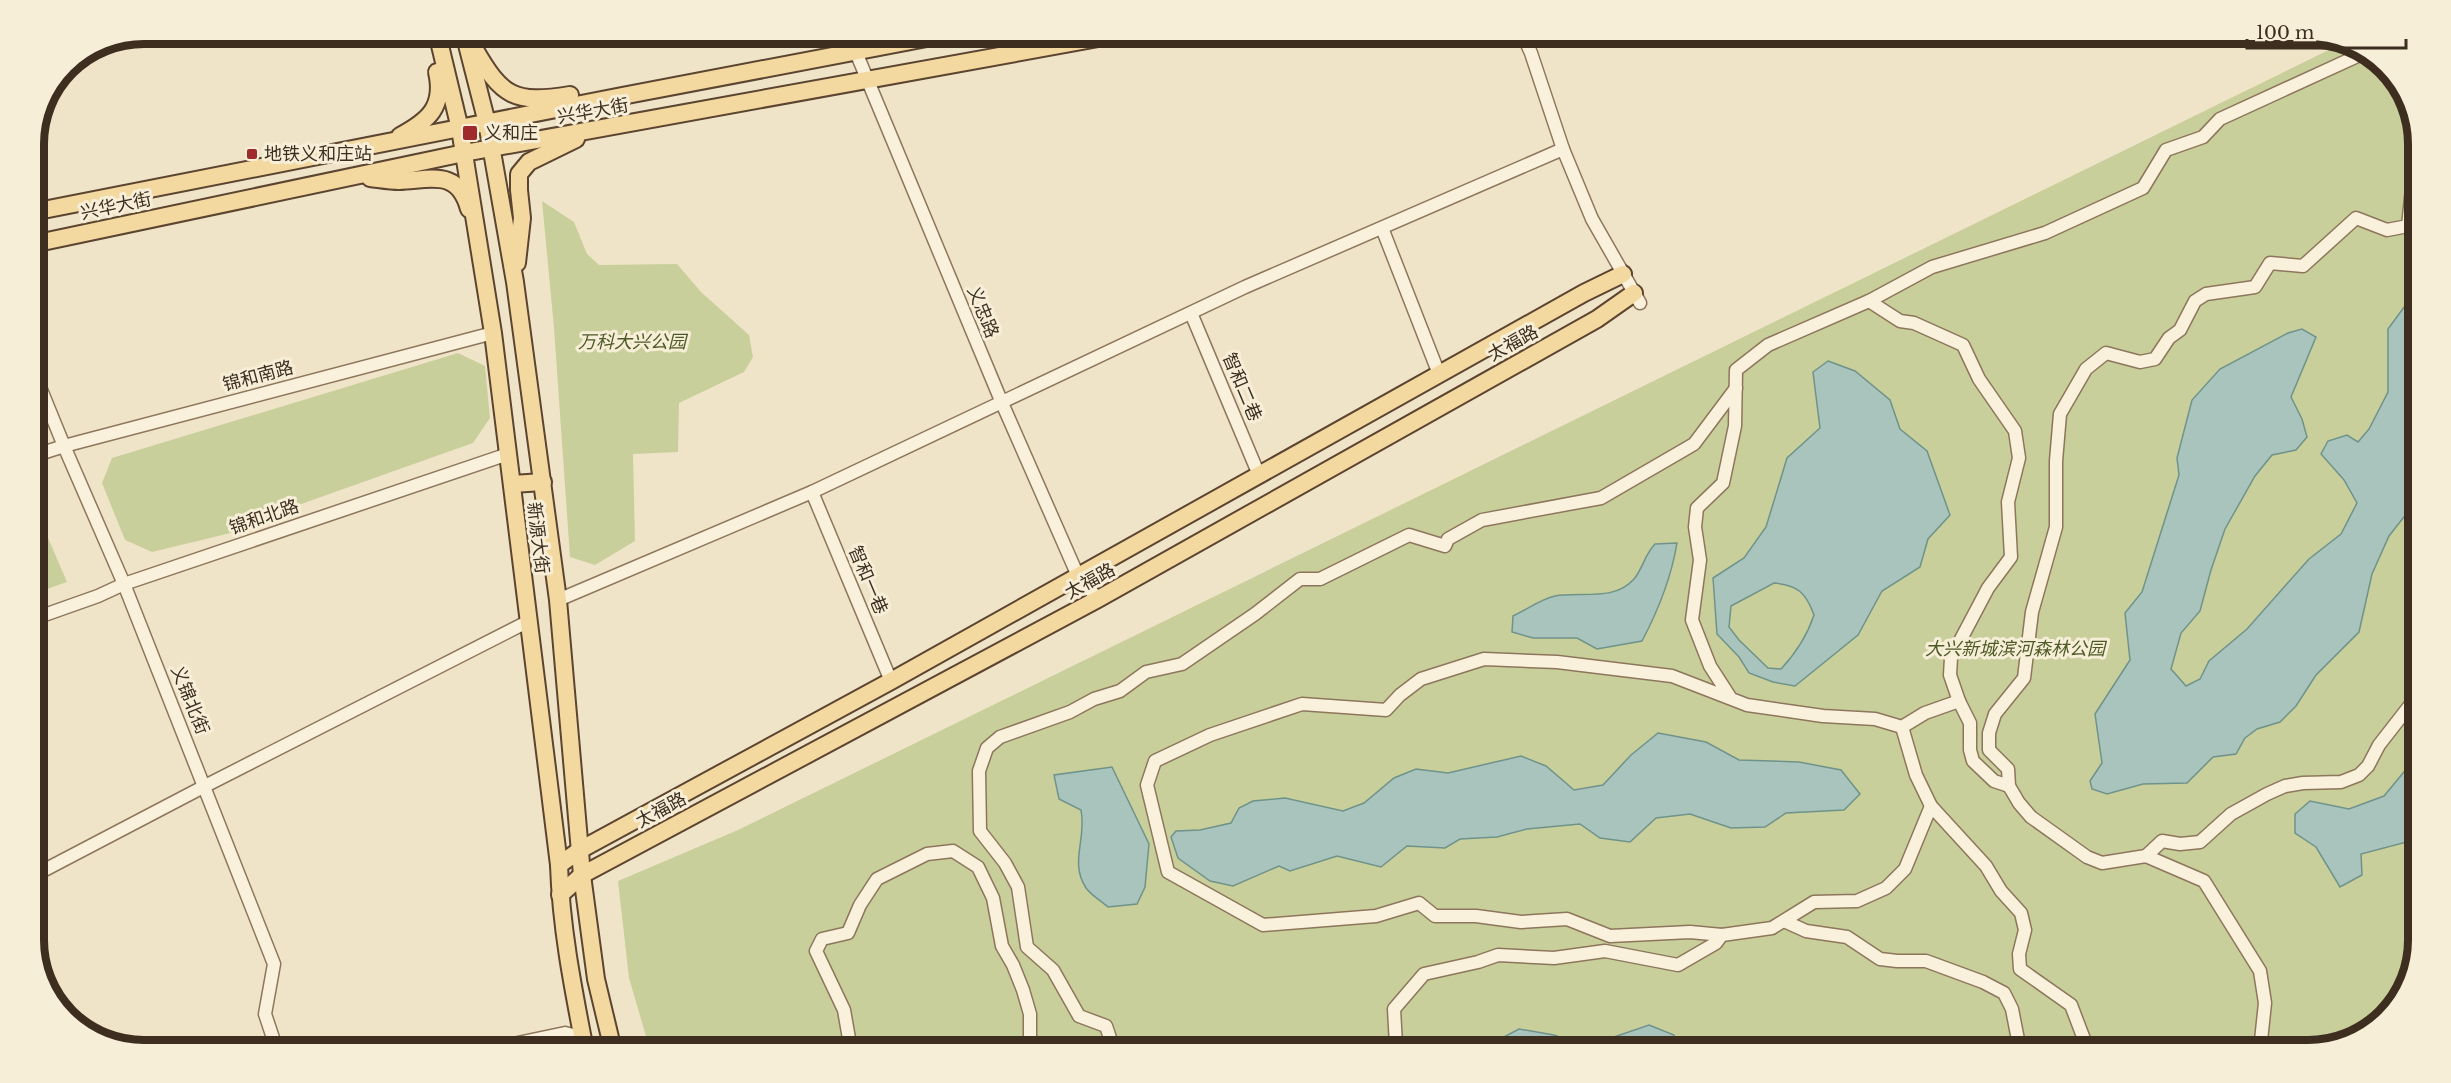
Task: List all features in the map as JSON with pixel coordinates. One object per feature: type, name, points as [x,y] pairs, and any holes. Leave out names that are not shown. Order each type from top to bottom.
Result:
[{"type":"main road","points":[[385,144],[418,126],[433,110],[439,95],[439,83],[432,44]]},
{"type":"main road","name":"新源大街","points":[[440,44],[460,129],[494,333],[559,865],[560,895],[569,971],[583,1040]]},
{"type":"main road","points":[[468,44],[487,123],[515,282],[558,600],[582,875],[596,979],[611,1040]]},
{"type":"main road","points":[[472,44],[495,83],[511,95],[528,99],[573,95],[622,96]]},
{"type":"main road","name":"兴华大街","points":[[44,210],[892,44]]},
{"type":"main road","name":"兴华大街","points":[[44,242],[464,153],[1067,44]]},
{"type":"main road","points":[[515,282],[522,218],[519,174],[529,162],[591,131]]},
{"type":"main road","points":[[351,176],[398,181],[439,177],[452,183],[464,194],[480,249]]},
{"type":"main road","name":"太福路","points":[[559,865],[580,850],[891,681],[1584,293],[1623,274]]},
{"type":"main road","name":"太福路","points":[[560,895],[582,875],[1098,599],[1637,298]]},
{"type":"main road","points":[[512,484],[543,482]]},
{"type":"street","name":"义忠路","points":[[852,44],[1002,404],[1078,576],[1098,599]]},
{"type":"street","points":[[1527,44],[1563,149],[1592,219],[1637,298]]},
{"type":"street","points":[[1730,697],[1710,666],[1692,620],[1701,560],[1695,527],[1697,507],[1723,483],[1735,426],[1736,370],[1768,345],[1869,301],[1932,267],[2045,234],[2143,188],[2166,150],[2203,136],[2220,119],[2357,56]]},
{"type":"street","points":[[558,600],[812,492],[1245,287],[1563,149]]},
{"type":"street","points":[[2407,226],[2387,230],[2356,218],[2303,266],[2270,263],[2255,287],[2206,294],[2195,301],[2180,330],[2169,338],[2155,359],[2140,362],[2106,353],[2086,369],[2060,414],[2056,461],[2056,528],[2032,612],[2024,678],[1995,714],[1989,733],[1989,750],[2008,769],[2009,786],[2031,817],[2087,857],[2102,863],[2146,856],[2162,842],[2180,844],[2200,842],[2231,814],[2285,786],[2341,782],[2359,775],[2368,766],[2379,745],[2408,708]]},
{"type":"street","points":[[1382,228],[1439,374]]},
{"type":"street","points":[[1869,301],[1900,321],[1914,323],[1963,345],[1979,379],[2015,431],[2019,458],[2008,502],[2011,557],[1988,588],[1952,658],[1950,675],[1970,723],[1970,750],[1973,761],[1994,781],[2009,786]]},
{"type":"street","name":"智和二巷","points":[[1191,313],[1259,475]]},
{"type":"street","name":"锦和南路","points":[[44,452],[494,333]]},
{"type":"street","points":[[1111,1040],[1106,1026],[1079,1016],[1053,970],[1027,947],[1018,887],[1005,862],[980,831],[979,771],[987,748],[999,737],[1070,712],[1094,699],[1120,691],[1146,672],[1182,664],[1255,614],[1300,579],[1320,579],[1409,536],[1445,546],[1448,539],[1482,520],[1601,498],[1694,444],[1736,388]]},
{"type":"street","name":"义锦北街","points":[[44,397],[124,584],[274,964],[266,1014],[273,1040]]},
{"type":"street","name":"锦和北路","points":[[44,615],[124,584],[508,454]]},
{"type":"street","name":"智和一巷","points":[[812,492],[891,681]]},
{"type":"street","points":[[44,870],[530,621]]},
{"type":"street","points":[[1931,806],[1905,868],[1886,888],[1857,901],[1814,902],[1772,928],[1722,935],[1690,932],[1610,936],[1567,920],[1521,922],[1476,916],[1435,916],[1419,903],[1376,916],[1263,925],[1168,872],[1147,785],[1155,761],[1210,735],[1302,704],[1386,710],[1400,695],[1421,679],[1484,659],[1557,662],[1672,676],[1747,705],[1823,716],[1875,719],[1902,727],[1925,713],[1959,701]]},
{"type":"street","points":[[1902,727],[1916,775],[1931,806],[1986,866],[2001,891],[2021,913],[2025,930],[2019,954],[2020,969],[2071,1005],[2084,1040]]},
{"type":"street","points":[[848,1040],[844,1010],[816,951],[822,939],[848,933],[860,905],[877,879],[927,854],[953,851],[978,867],[993,898],[1002,946],[1017,973],[1030,1014],[1030,1040]]},
{"type":"street","points":[[2146,856],[2204,881],[2251,954],[2260,971],[2265,1003],[2261,1040]]},
{"type":"street","points":[[1784,921],[1806,931],[1847,937],[1880,959],[1926,961],[1983,982],[2004,993],[2013,1009],[2018,1040]]},
{"type":"street","points":[[1396,1040],[1394,1009],[1424,974],[1478,962],[1498,955],[1554,958],[1605,951],[1678,965],[1716,943],[1722,935]]},
{"type":"street","points":[[536,1040],[566,1034],[577,1040]]},
{"type":"green space","name":"大兴新城滨河森林公园","points":[[2334,47],[2369,64],[2387,82],[2397,99],[2406,124],[2407,137],[2408,940],[2406,959],[2394,990],[2378,1010],[2352,1029],[2321,1039],[2308,1040],[647,1040],[629,978],[618,881],[738,830]]},
{"type":"green space","name":"万科大兴公园","points":[[542,201],[574,222],[587,254],[599,265],[677,264],[701,292],[749,335],[753,357],[744,372],[679,403],[678,452],[633,454],[635,541],[595,565],[570,557],[554,328]]},
{"type":"green space","points":[[458,353],[485,366],[490,418],[473,443],[304,503],[243,530],[152,552],[125,540],[102,483],[112,458]]},
{"type":"green space","points":[[44,529],[67,582],[44,590]]},
{"type":"water","points":[[2407,303],[2407,512],[2389,536],[2372,574],[2359,632],[2316,675],[2296,706],[2280,722],[2257,729],[2245,738],[2236,754],[2213,757],[2187,783],[2143,784],[2107,794],[2092,789],[2090,781],[2102,763],[2095,714],[2130,660],[2125,613],[2142,592],[2179,475],[2177,458],[2192,400],[2220,369],[2288,333],[2302,329],[2316,337],[2291,397],[2302,419],[2307,437],[2296,450],[2272,455],[2255,476],[2225,529],[2200,611],[2181,633],[2171,669],[2186,686],[2200,679],[2209,661],[2247,629],[2309,559],[2341,534],[2357,503],[2344,480],[2321,454],[2328,441],[2347,435],[2358,442],[2369,429],[2388,392],[2388,329]]},
{"type":"water","points":[[1828,361],[1855,371],[1890,400],[1900,429],[1927,451],[1950,515],[1928,539],[1920,567],[1882,591],[1858,635],[1795,686],[1773,682],[1749,673],[1739,657],[1717,634],[1713,578],[1744,558],[1766,527],[1787,458],[1820,428],[1813,372]],"holes":[[[1774,583],[1795,588],[1808,601],[1814,615],[1804,637],[1781,669],[1768,668],[1729,627],[1731,606]]]},
{"type":"water","points":[[1677,543],[1664,594],[1642,641],[1597,649],[1577,638],[1533,638],[1512,632],[1513,616],[1544,600],[1555,596],[1617,591],[1634,579],[1655,544]]},
{"type":"water","points":[[1658,733],[1706,742],[1739,760],[1799,762],[1841,770],[1860,794],[1844,810],[1786,813],[1765,827],[1731,828],[1690,814],[1656,818],[1630,842],[1600,838],[1580,824],[1527,829],[1497,837],[1460,839],[1445,848],[1407,846],[1381,867],[1337,856],[1290,871],[1279,866],[1233,886],[1210,881],[1178,858],[1171,837],[1176,831],[1200,830],[1231,823],[1239,808],[1253,801],[1285,798],[1343,811],[1364,803],[1394,778],[1416,769],[1448,773],[1521,756],[1546,766],[1574,790],[1603,785],[1631,755]]},
{"type":"water","points":[[1112,767],[1149,844],[1145,887],[1137,904],[1108,907],[1088,891],[1081,878],[1079,860],[1082,831],[1081,810],[1059,799],[1054,775]]},
{"type":"water","points":[[2408,767],[2408,842],[2361,854],[2362,875],[2340,887],[2316,847],[2295,833],[2295,814],[2310,801],[2349,809],[2384,796]]},
{"type":"water","points":[[1649,1025],[1674,1035],[1675,1040],[1569,1040],[1614,1037]]},
{"type":"water","points":[[1519,1029],[1569,1040],[1498,1040]]},
{"type":"place","name":"义和庄","points":[[470,133]]},
{"type":"place","name":"地铁义和庄站","points":[[252,154]]}]
